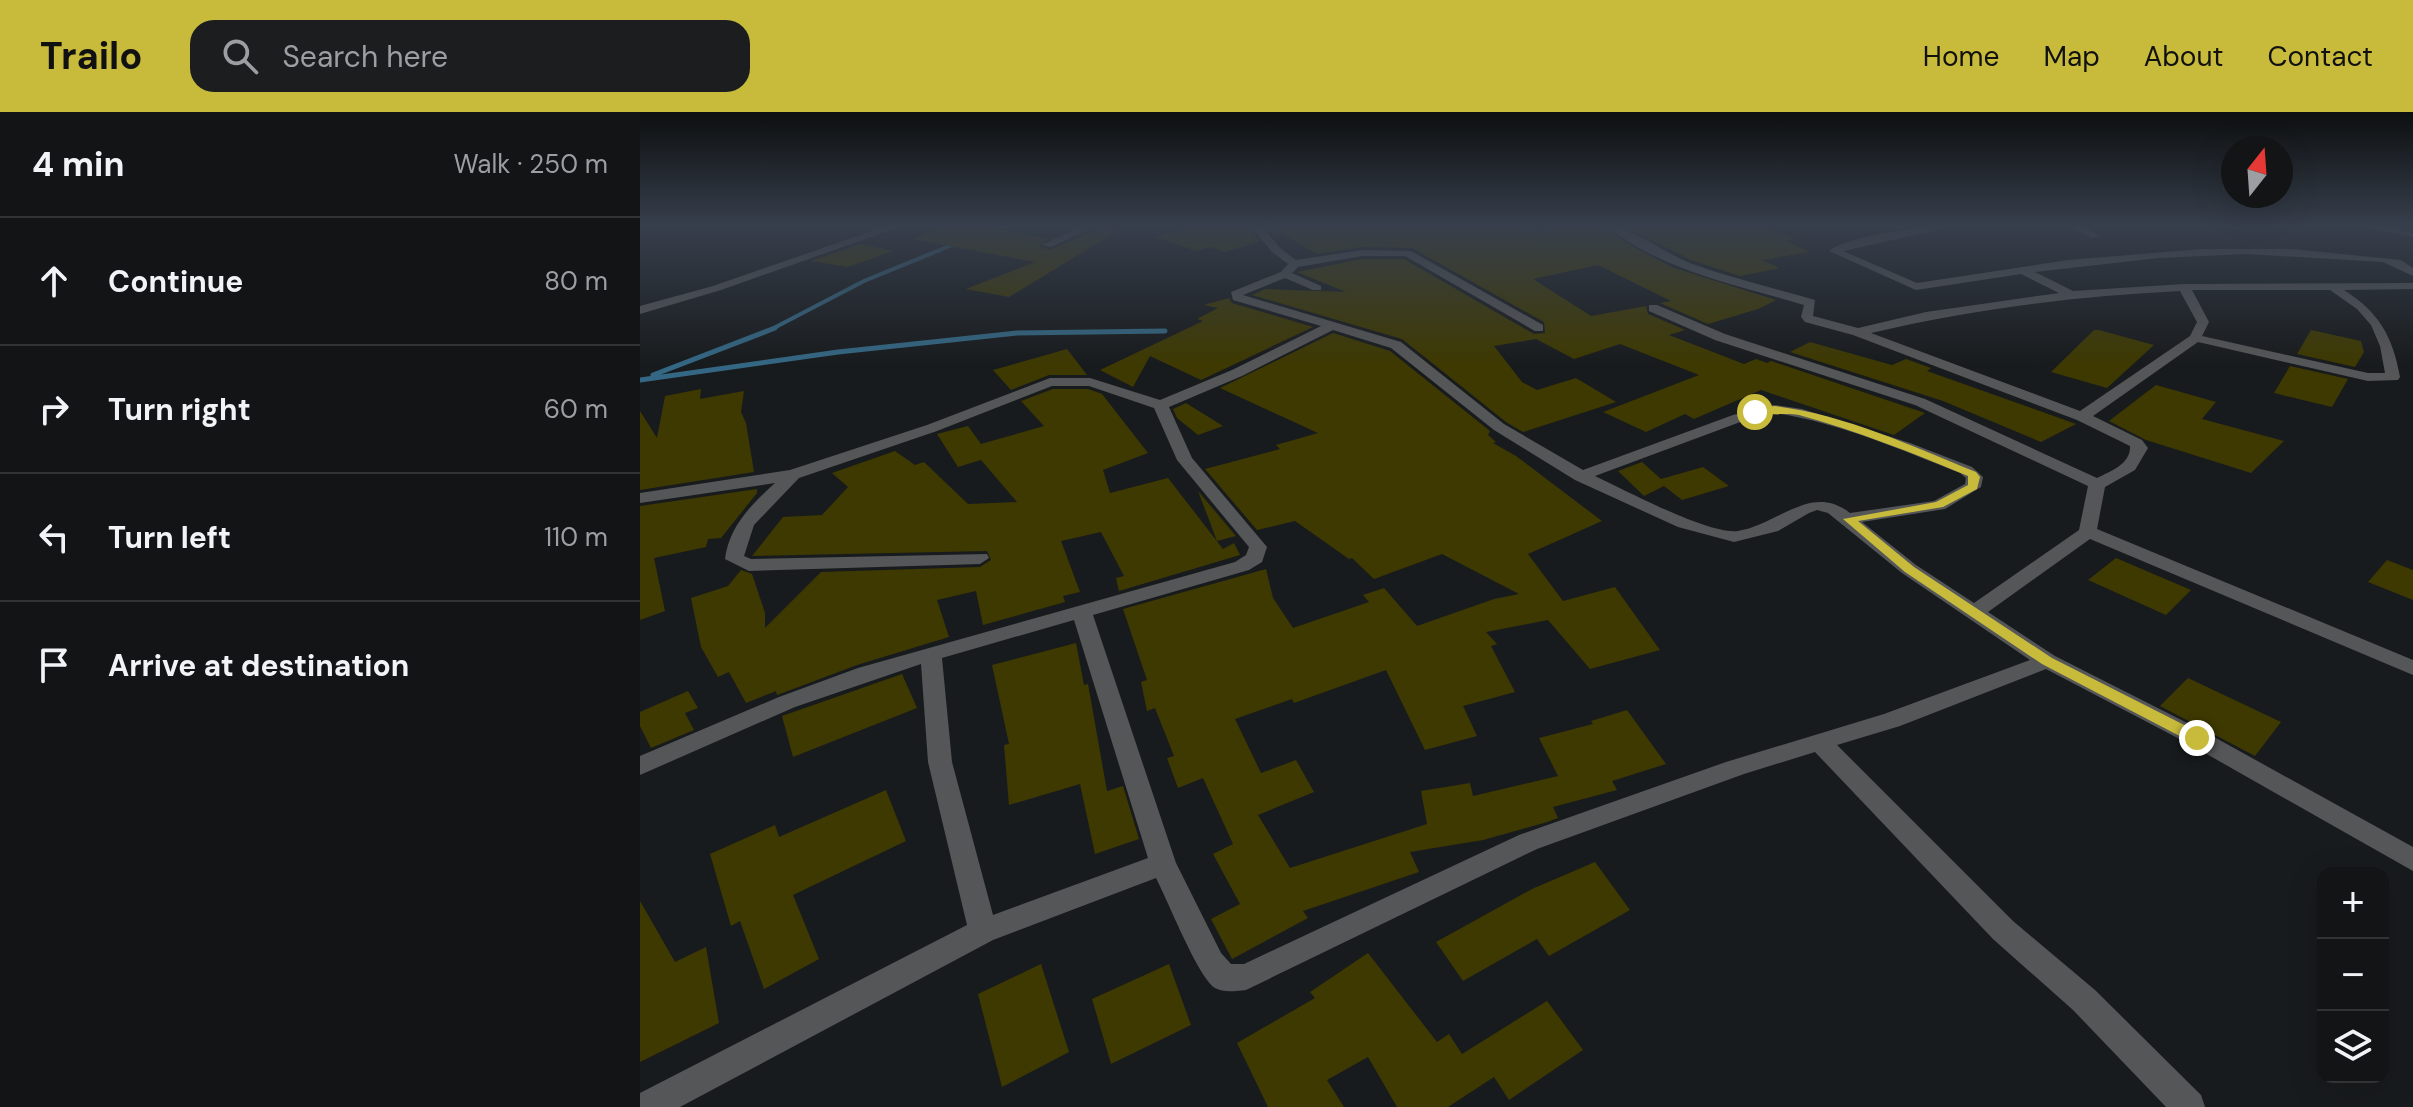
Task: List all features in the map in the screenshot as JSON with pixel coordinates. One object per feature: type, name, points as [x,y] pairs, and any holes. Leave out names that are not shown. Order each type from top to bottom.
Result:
[{"type":"street","points":[[640,310],[765,271]]},
{"type":"street","points":[[1285,271],[1235,294],[1329,327],[1396,345],[1499,427],[1581,476],[1684,523],[1734,537],[1772,527],[1816,505],[1834,509],[1909,569],[2047,661],[2197,738],[2413,860]]},
{"type":"street","points":[[1293,271],[1317,288]]},
{"type":"street","points":[[1439,271],[1539,328]]},
{"type":"street","points":[[1707,271],[1811,303],[1809,319],[1858,332],[2082,417],[2136,443],[2140,451],[2136,460],[2097,484]]},
{"type":"street","points":[[1881,271],[1916,287],[2014,271]]},
{"type":"street","points":[[2026,271],[2069,294]]},
{"type":"street","points":[[1858,332],[1926,316],[2069,294],[2184,287],[2335,289],[2413,286]]},
{"type":"street","points":[[2184,287],[2203,322],[2196,332],[2196,338]]},
{"type":"street","points":[[2082,417],[2157,362],[2196,338],[2368,377],[2393,377],[2376,319],[2335,289]]},
{"type":"street","points":[[1653,308],[1720,337],[1920,402],[2097,484]]},
{"type":"street","points":[[640,498],[793,475],[932,428],[1050,382],[1090,382],[1161,405],[1237,373],[1329,327]]},
{"type":"street","points":[[640,766],[787,702],[866,673],[1242,566],[1255,558],[1258,547],[1249,534],[1180,456],[1168,435],[1161,405]]},
{"type":"street","points":[[1581,476],[1738,418],[1774,409],[1797,412],[1904,446],[1966,470],[1975,477],[1973,487],[1939,505],[1849,519]]},
{"type":"street","points":[[793,475],[737,538],[734,559],[749,565],[980,558]]},
{"type":"street","points":[[1974,613],[2088,532],[2097,484]]},
{"type":"street","points":[[2088,532],[2413,668]]},
{"type":"street","points":[[1082,612],[1163,864],[1209,961],[1225,978],[1246,977],[1528,842],[1735,768],[1892,720],[2047,661]]},
{"type":"street","points":[[931,655],[940,762],[983,931]]},
{"type":"street","points":[[1820,742],[2003,930],[2084,1000],[2189,1107]]},
{"type":"street","points":[[647,1107],[983,931],[1163,864]]},
{"type":"building","points":[[1011,271],[1051,271],[1009,297],[966,289]]},
{"type":"building","points":[[1300,271],[1426,271],[1534,334],[1545,333],[1544,322],[1454,271],[1568,271],[1533,279],[1591,316],[1646,306],[1648,314],[1685,330],[1669,335],[1744,364],[1756,359],[1767,363],[1771,361],[1925,413],[1894,435],[1761,390],[1694,419],[1685,414],[1646,432],[1603,412],[1699,375],[1620,344],[1574,359],[1536,339],[1494,346],[1522,382],[1537,390],[1576,378],[1616,402],[1523,432],[1506,422],[1402,339],[1252,295],[1265,289],[1346,292],[1297,272]]},
{"type":"building","points":[[1611,271],[1685,271],[1776,300],[1758,309],[1708,324],[1660,303],[1671,301]]},
{"type":"building","points":[[1726,271],[1763,271],[1740,276]]},
{"type":"building","points":[[1229,298],[1232,303],[1313,327],[1201,380],[1150,356],[1133,387],[1100,370],[1203,321],[1197,319],[1218,308],[1204,305]]},
{"type":"building","points":[[2094,330],[2154,345],[2107,388],[2051,372]]},
{"type":"building","points":[[2311,330],[2361,341],[2364,352],[2355,367],[2297,354]]},
{"type":"building","points":[[1333,333],[1390,351],[1490,431],[1488,435],[1496,442],[1493,443],[1516,456],[1602,521],[1528,554],[1563,601],[1615,587],[1660,650],[1590,669],[1548,620],[1486,632],[1497,644],[1491,646],[1515,692],[1463,706],[1477,736],[1425,750],[1386,670],[1294,703],[1292,699],[1235,719],[1261,773],[1296,760],[1314,792],[1258,815],[1290,868],[1427,824],[1421,791],[1470,783],[1473,796],[1558,776],[1539,738],[1593,724],[1591,721],[1627,710],[1666,764],[1612,781],[1617,790],[1553,807],[1558,818],[1544,823],[1483,840],[1410,852],[1419,872],[1303,911],[1308,918],[1232,959],[1211,919],[1240,904],[1213,854],[1233,844],[1203,778],[1178,788],[1167,758],[1174,756],[1155,708],[1147,711],[1141,682],[1147,680],[1123,609],[1266,569],[1273,598],[1293,628],[1369,602],[1363,595],[1384,588],[1417,626],[1494,599],[1519,594],[1442,554],[1374,579],[1352,558],[1349,559],[1295,521],[1257,530],[1205,469],[1280,449],[1276,445],[1318,433],[1220,388]]},
{"type":"building","points":[[1810,342],[1892,365],[1906,359],[1931,368],[1927,371],[2076,424],[2041,442],[1943,401],[1790,352]]},
{"type":"building","points":[[1067,349],[1087,375],[1049,375],[1011,390],[993,370]]},
{"type":"building","points":[[2290,366],[2348,379],[2332,407],[2274,393]]},
{"type":"building","points":[[2156,385],[2216,402],[2202,419],[2284,441],[2251,473],[2146,440],[2109,421]]},
{"type":"building","points":[[701,389],[700,399],[744,391],[741,412],[746,423],[754,472],[640,490],[640,411],[657,438],[665,396]]},
{"type":"building","points":[[1053,389],[1088,389],[1102,394],[1148,453],[1103,470],[1110,493],[1168,478],[1223,549],[1234,543],[1240,555],[1119,591],[1116,578],[1124,576],[1101,532],[1061,541],[1080,592],[1063,596],[1065,602],[983,625],[976,591],[937,600],[949,637],[746,703],[729,672],[718,677],[701,647],[691,598],[728,586],[741,570],[752,574],[765,613],[765,628],[821,572],[980,567],[991,560],[987,551],[752,556],[783,517],[822,515],[848,487],[832,473],[895,451],[915,465],[924,462],[968,504],[1017,502],[981,460],[958,467],[937,434],[968,426],[981,444],[1044,426],[1021,401]]},
{"type":"building","points":[[1186,403],[1223,426],[1198,435],[1177,418],[1173,409]]},
{"type":"building","points":[[1642,462],[1661,479],[1703,467],[1729,486],[1682,500],[1664,486],[1644,496],[1618,471]]},
{"type":"building","points":[[757,489],[721,538],[708,539],[706,547],[654,558],[665,611],[640,620],[640,506]]},
{"type":"building","points":[[1198,491],[1236,536],[1217,541]]},
{"type":"building","points":[[2116,558],[2191,590],[2166,615],[2088,580]]},
{"type":"building","points":[[2387,560],[2413,570],[2413,600],[2368,582]]},
{"type":"building","points":[[1076,643],[1084,685],[1088,684],[1107,791],[1123,786],[1139,839],[1095,854],[1080,784],[1009,805],[1004,745],[1009,744],[992,665]]},
{"type":"building","points":[[902,674],[917,708],[793,757],[782,716]]},
{"type":"building","points":[[2188,678],[2281,722],[2255,756],[2160,706]]},
{"type":"building","points":[[688,691],[698,708],[685,713],[694,730],[651,748],[640,726],[640,712]]},
{"type":"building","points":[[886,790],[906,841],[793,895],[819,959],[764,989],[740,921],[731,926],[710,854],[775,825],[779,837]]},
{"type":"building","points":[[1595,862],[1630,910],[1549,956],[1537,939],[1463,981],[1436,942],[1532,889]]},
{"type":"building","points":[[640,901],[675,962],[706,947],[719,1023],[640,1062]]},
{"type":"building","points":[[1368,953],[1437,1042],[1449,1034],[1462,1054],[1547,1001],[1583,1050],[1509,1100],[1494,1077],[1448,1107],[1397,1107],[1368,1057],[1327,1080],[1344,1107],[1268,1107],[1237,1043],[1315,998],[1310,992]]},
{"type":"building","points":[[1041,964],[1069,1052],[1002,1087],[978,994]]},
{"type":"building","points":[[1169,964],[1191,1025],[1111,1064],[1092,999]]},
{"type":"waterway","points":[[771,330],[887,271]]},
{"type":"waterway","points":[[771,330],[775,328]]},
{"type":"waterway","points":[[653,375],[771,330]]},
{"type":"waterway","points":[[640,380],[838,352],[1017,333],[1165,331]]},
{"type":"route","points":[[1755,412],[1774,409],[1797,412],[1904,446],[1972,474],[1975,477],[1973,487],[1939,505],[1849,519],[1909,569],[2047,661],[2197,738]]}]
